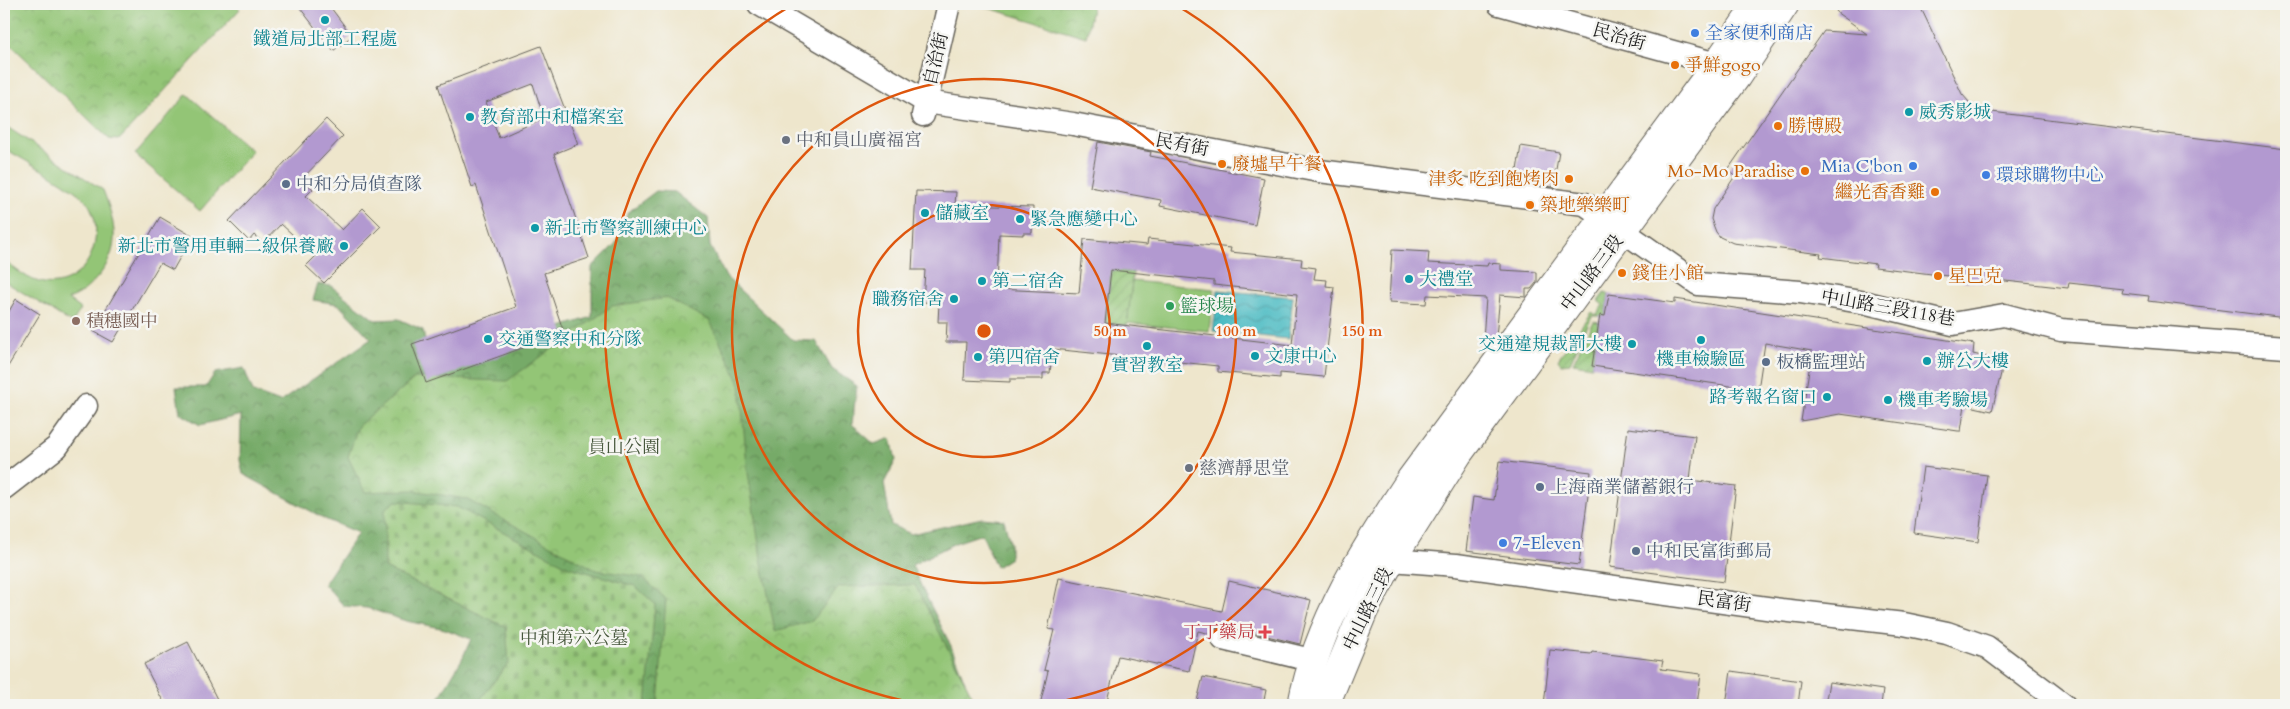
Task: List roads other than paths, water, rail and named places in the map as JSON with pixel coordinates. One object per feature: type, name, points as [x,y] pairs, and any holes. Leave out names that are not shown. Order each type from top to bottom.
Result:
[{"type":"main road","name":"中山路三段","points":[[1727,70],[1758,4]]},
{"type":"main road","name":"中山路三段","points":[[1325,705],[1364,610],[1391,560],[1458,454],[1614,224],[1727,70],[1785,4]]},
{"type":"main road","name":"中山路三段","points":[[1302,705],[1325,628],[1350,575],[1366,547],[1411,479],[1614,224]]},
{"type":"street","name":"民有街","points":[[759,4],[925,108],[1073,124],[1319,171],[1585,204],[1614,224]]},
{"type":"street","name":"自治街","points":[[925,108],[949,4]]},
{"type":"street","name":"民治街","points":[[1499,4],[1727,70]]},
{"type":"street","name":"中山路三段118巷","points":[[1614,224],[1698,284],[1800,292],[1867,303],[1954,324],[2004,314],[2061,330],[2286,346]]},
{"type":"street","points":[[4,488],[57,446],[86,406]]},
{"type":"street","name":"民富街","points":[[1366,547],[1391,560],[1456,565],[1781,610],[1904,624],[1947,633],[1987,647],[2064,705]]},
{"type":"street","points":[[1223,639],[1314,661]]},
{"type":"water","points":[[1218,290],[1293,297],[1288,339],[1213,331]]},
{"type":"place","name":"鐵道局北部工程處","points":[[325,20]]},
{"type":"place","name":"全家便利商店","points":[[1695,33]]},
{"type":"place","name":"爭鮮gogo","points":[[1675,65]]},
{"type":"place","name":"威秀影城","points":[[1909,112]]},
{"type":"place","name":"教育部中和檔案室","points":[[470,117]]},
{"type":"place","name":"勝博殿","points":[[1778,126]]},
{"type":"place","name":"中和員山廣福宮","points":[[786,140]]},
{"type":"place","name":"廢墟早午餐","points":[[1222,164]]},
{"type":"place","name":"Mia C'bon","points":[[1913,166]]},
{"type":"place","name":"Mo-Mo Paradise","points":[[1805,171]]},
{"type":"place","name":"環球購物中心","points":[[1986,175]]},
{"type":"place","name":"津炙 吃到飽烤肉","points":[[1569,179]]},
{"type":"place","name":"中和分局偵查隊","points":[[286,184]]},
{"type":"place","name":"繼光香香雞","points":[[1935,192]]},
{"type":"place","name":"築地樂樂町","points":[[1530,205]]},
{"type":"place","name":"儲藏室","points":[[925,213]]},
{"type":"place","name":"緊急應變中心","points":[[1020,219]]},
{"type":"place","name":"新北市警察訓練中心","points":[[535,228]]},
{"type":"place","name":"新北市警用車輛二級保養廠","points":[[344,246]]},
{"type":"place","name":"錢佳小館","points":[[1622,273]]},
{"type":"place","name":"星巴克","points":[[1938,276]]},
{"type":"place","name":"大禮堂","points":[[1409,279]]},
{"type":"place","name":"第二宿舍","points":[[982,281]]},
{"type":"place","name":"職務宿舍","points":[[954,299]]},
{"type":"place","name":"籃球場","points":[[1170,306]]},
{"type":"place","name":"積穗國中","points":[[76,321]]},
{"type":"place","name":"交通警察中和分隊","points":[[488,339]]},
{"type":"place","name":"機車檢驗區","points":[[1701,340]]},
{"type":"place","name":"交通違規裁罰大樓","points":[[1632,344]]},
{"type":"place","name":"實習教室","points":[[1147,346]]},
{"type":"place","name":"文康中心","points":[[1255,356]]},
{"type":"place","name":"第四宿舍","points":[[978,357]]},
{"type":"place","name":"辦公大樓","points":[[1927,361]]},
{"type":"place","name":"板橋監理站","points":[[1766,362]]},
{"type":"place","name":"路考報名窗口","points":[[1827,397]]},
{"type":"place","name":"機車考驗場","points":[[1888,400]]},
{"type":"place","name":"慈濟靜思堂","points":[[1189,468]]},
{"type":"place","name":"上海商業儲蓄銀行","points":[[1540,487]]},
{"type":"place","name":"7-Eleven","points":[[1503,543]]},
{"type":"place","name":"中和民富街郵局","points":[[1636,551]]},
{"type":"place","name":"丁丁藥局","points":[[1265,632]]},
{"type":"park label","name":"員山公園","points":[[624,447]]},
{"type":"park label","name":"中和第六公墓","points":[[574,638]]}]
